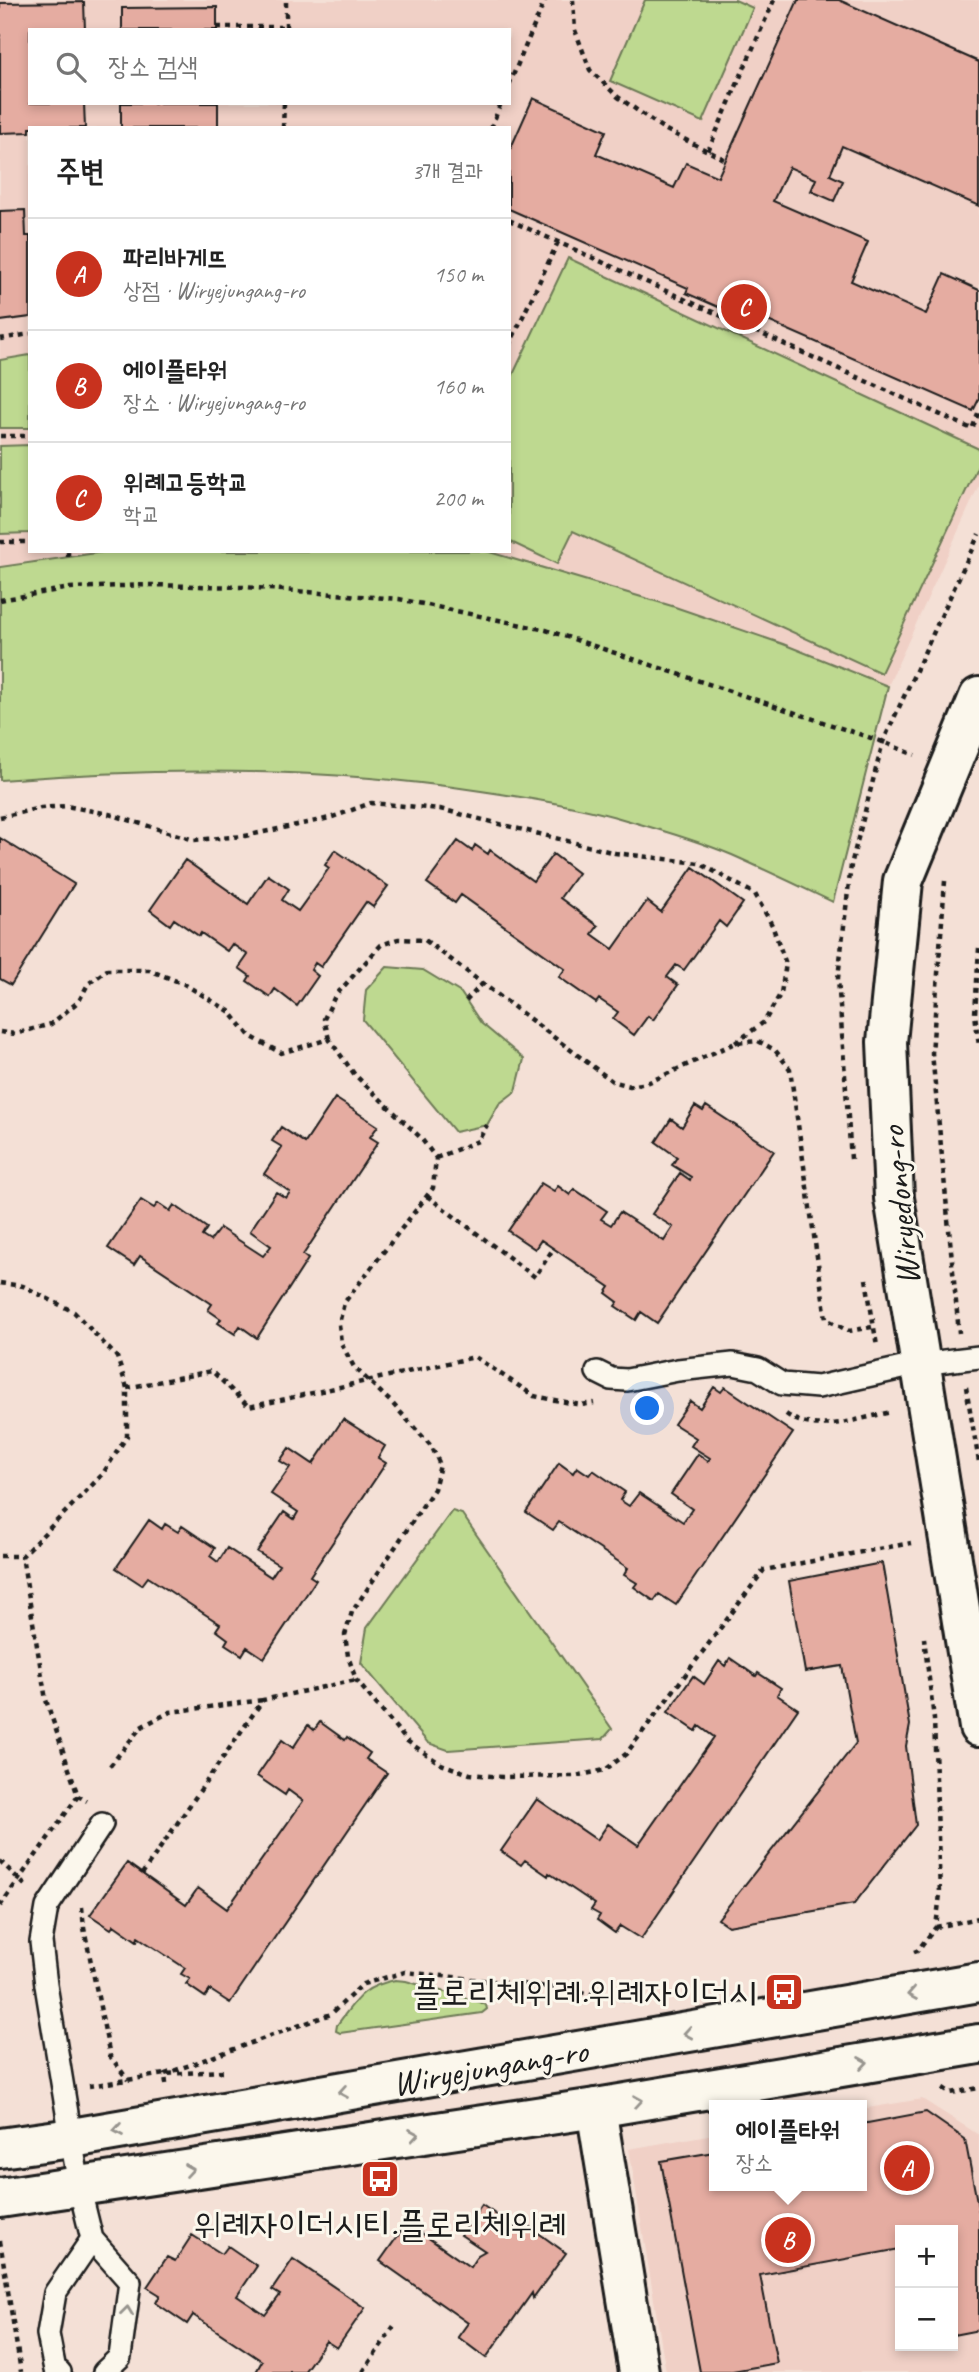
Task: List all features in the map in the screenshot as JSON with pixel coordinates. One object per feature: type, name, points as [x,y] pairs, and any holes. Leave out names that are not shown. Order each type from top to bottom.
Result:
[{"type":"main road","name":"Wiryedong-ro","points":[[979,696],[903,880],[887,1042],[894,1198],[979,1727]]},
{"type":"main road","name":"Wiryejungang-ro","points":[[0,2148],[72,2138],[979,1982]]},
{"type":"main road","name":"Wiryejungang-ro","points":[[0,2198],[596,2108],[979,2044]]},
{"type":"main road","points":[[596,2108],[639,2372]]},
{"type":"lane","points":[[597,1372],[611,1379],[627,1380],[678,1370],[733,1364],[758,1369],[782,1384],[818,1387],[920,1364],[970,1358]]},
{"type":"lane","points":[[102,1824],[47,1907],[41,1942],[79,2186],[92,2239],[130,2282],[120,2357],[109,2370]]},
{"type":"lane","points":[[57,2371],[48,2333],[55,2293],[92,2239]]},
{"type":"path","points":[[217,27],[286,28],[286,0]]},
{"type":"path","points":[[511,80],[545,0]]},
{"type":"path","points":[[573,0],[575,30],[590,70],[618,97],[664,129],[726,160]]},
{"type":"path","points":[[708,150],[774,0]]},
{"type":"path","points":[[283,126],[284,105]]},
{"type":"path","points":[[492,126],[501,105]]},
{"type":"path","points":[[511,221],[972,429],[979,412]]},
{"type":"path","points":[[511,342],[558,242]]},
{"type":"path","points":[[0,339],[28,334]]},
{"type":"path","points":[[0,436],[28,436]]},
{"type":"path","points":[[0,542],[28,541]]},
{"type":"path","points":[[0,600],[70,588],[148,585],[244,587],[399,599],[546,630],[883,742]]},
{"type":"path","points":[[0,817],[41,808],[66,806],[109,814],[194,840],[245,836],[330,818],[371,803],[440,809],[615,853],[699,863],[755,894],[772,925],[786,964],[781,993],[764,1022],[735,1042],[647,1083],[630,1086],[612,1081],[425,940],[398,939],[381,945],[335,996],[324,1019],[330,1039],[355,1075],[420,1137],[436,1158],[433,1188],[344,1303],[339,1324],[341,1343],[354,1367],[432,1447],[440,1465],[434,1489],[352,1612],[345,1635],[356,1680],[407,1741],[441,1764],[470,1774],[502,1777],[575,1776],[605,1770],[626,1754],[764,1570],[948,1536]]},
{"type":"path","points":[[945,879],[932,1053],[970,1358],[979,1462]]},
{"type":"path","points":[[979,948],[975,1014],[979,1046]]},
{"type":"path","points":[[0,1032],[15,1034],[51,1024],[79,1001],[88,984],[107,970],[149,970],[184,984],[229,1011],[250,1036],[281,1052],[330,1039]]},
{"type":"path","points":[[466,1001],[483,983]]},
{"type":"path","points":[[735,1042],[758,1041],[775,1050],[790,1069],[826,1319],[849,1331],[913,1319]]},
{"type":"path","points":[[436,1158],[478,1141],[487,1125]]},
{"type":"path","points":[[427,1196],[535,1277],[553,1249]]},
{"type":"path","points":[[0,1283],[23,1286],[74,1312],[117,1357],[127,1388],[127,1436],[102,1475],[22,1556],[0,1556]]},
{"type":"path","points":[[127,1388],[212,1371],[249,1407],[475,1357],[534,1396],[581,1405],[606,1402]]},
{"type":"path","points":[[785,1413],[794,1421],[820,1426],[927,1405]]},
{"type":"path","points":[[0,1906],[78,1796],[46,1700],[22,1556]]},
{"type":"path","points":[[110,1766],[141,1727],[170,1712],[263,1700],[356,1680]]},
{"type":"path","points":[[142,1874],[263,1700]]},
{"type":"path","points":[[0,1861],[19,1880]]},
{"type":"path","points":[[81,1901],[110,2056],[128,2080]]},
{"type":"path","points":[[905,1954],[917,1951],[936,1927],[979,1918]]},
{"type":"path","points":[[165,2074],[331,2014],[363,1984],[405,1972],[548,1987],[636,2001]]},
{"type":"path","points":[[608,2005],[649,1998]]},
{"type":"path","points":[[64,2091],[165,2074],[231,2069]]},
{"type":"path","points":[[951,2092],[979,2088]]},
{"type":"path","points":[[0,2241],[21,2372]]},
{"type":"path","points":[[363,2372],[396,2323]]},
{"type":"shaded area","points":[[0,0],[979,0],[979,485],[888,686],[783,644],[672,606],[493,553],[511,553],[511,126],[28,126],[28,553],[96,553],[0,567]]},
{"type":"shaded area","points":[[922,2099],[979,2135],[979,2372],[666,2372],[629,2149],[709,2135],[709,2191],[867,2191],[867,2108]]},
{"type":"green space","points":[[645,0],[735,0],[753,8],[703,122],[610,81]]},
{"type":"green space","points":[[568,258],[979,449],[979,463],[881,673],[573,531],[557,564],[511,542],[511,379]]},
{"type":"green space","points":[[28,355],[28,428],[0,428],[0,360]]},
{"type":"green space","points":[[28,445],[28,533],[0,534],[0,446]]},
{"type":"green space","points":[[96,553],[493,553],[672,606],[783,644],[888,686],[833,902],[732,855],[680,836],[590,811],[481,791],[361,777],[241,772],[120,773],[0,780],[0,567]]},
{"type":"green space","points":[[387,967],[423,970],[461,993],[481,1023],[524,1059],[516,1091],[499,1104],[487,1125],[455,1132],[363,1020],[366,990]]},
{"type":"green space","points":[[452,1511],[462,1514],[612,1729],[603,1739],[448,1750],[428,1743],[361,1663],[367,1628]]},
{"type":"green space","points":[[395,1980],[480,2002],[486,2005],[487,2009],[482,2013],[340,2033],[336,2031],[337,2025],[361,1995],[374,1986]]},
{"type":"building","points":[[798,0],[839,0],[979,62],[979,206],[842,146],[830,175],[843,181],[834,201],[811,191],[816,179],[789,167],[773,201],[868,242],[851,281],[926,314],[944,274],[979,290],[979,399],[973,411],[743,310],[741,317],[686,293],[688,288],[511,210],[511,148],[533,98],[606,131],[596,154],[674,188],[686,163],[718,177]]},
{"type":"building","points":[[84,2],[85,28],[28,28],[28,105],[84,105],[85,126],[28,126],[28,132],[0,133],[0,3]]},
{"type":"building","points":[[217,7],[217,28],[122,28],[122,8]]},
{"type":"building","points":[[121,105],[218,105],[218,126],[121,126]]},
{"type":"building","points":[[25,210],[28,236],[28,317],[0,321],[0,211]]},
{"type":"building","points":[[0,838],[74,884],[11,985],[0,979]]},
{"type":"building","points":[[458,841],[472,851],[475,845],[488,854],[490,850],[533,881],[553,854],[578,873],[560,898],[598,926],[592,934],[613,949],[647,901],[661,912],[693,867],[743,903],[726,927],[719,921],[684,970],[676,965],[667,977],[678,985],[653,1020],[648,1016],[634,1035],[613,1019],[618,1012],[599,999],[596,1003],[559,977],[565,969],[461,895],[455,903],[427,883]]},
{"type":"building","points":[[335,850],[388,886],[373,907],[366,902],[321,967],[315,963],[311,970],[318,976],[297,1006],[275,989],[270,997],[247,981],[250,976],[239,968],[248,955],[232,944],[227,951],[174,919],[170,925],[150,910],[185,860],[248,904],[268,875],[289,889],[282,900],[298,911],[329,868],[325,865]]},
{"type":"building","points":[[335,1098],[378,1126],[370,1137],[378,1142],[303,1255],[308,1259],[257,1338],[240,1326],[235,1334],[218,1323],[221,1319],[208,1310],[212,1304],[140,1256],[134,1265],[108,1248],[141,1200],[154,1208],[158,1203],[170,1211],[174,1205],[207,1228],[202,1236],[210,1241],[220,1228],[263,1256],[271,1246],[250,1231],[276,1192],[286,1198],[290,1192],[264,1174],[282,1147],[272,1141],[281,1127],[305,1143]]},
{"type":"building","points":[[695,1106],[703,1111],[706,1106],[774,1151],[657,1323],[641,1312],[636,1320],[615,1306],[618,1302],[606,1293],[610,1287],[541,1240],[535,1249],[508,1231],[541,1183],[554,1191],[558,1186],[570,1195],[574,1189],[607,1211],[601,1219],[611,1225],[620,1212],[664,1241],[673,1227],[652,1214],[680,1173],[690,1180],[691,1177],[672,1165],[677,1157],[656,1142],[671,1119],[682,1127]]},
{"type":"building","points":[[714,1387],[721,1392],[725,1387],[793,1433],[676,1605],[659,1594],[654,1601],[634,1587],[637,1583],[624,1575],[628,1568],[559,1522],[553,1530],[526,1512],[559,1463],[573,1473],[577,1467],[589,1475],[593,1470],[625,1492],[620,1500],[629,1506],[639,1493],[683,1522],[692,1509],[671,1494],[698,1454],[708,1461],[710,1458],[691,1446],[696,1438],[674,1424],[690,1401],[700,1408]]},
{"type":"building","points":[[343,1419],[385,1446],[378,1458],[386,1463],[310,1576],[316,1580],[264,1658],[247,1647],[242,1655],[225,1644],[228,1639],[216,1630],[220,1624],[148,1577],[142,1585],[116,1568],[149,1520],[162,1529],[165,1524],[178,1532],[182,1526],[215,1548],[210,1556],[218,1562],[227,1548],[271,1577],[279,1565],[257,1552],[284,1512],[294,1519],[298,1512],[271,1494],[290,1467],[280,1461],[289,1448],[313,1464]]},
{"type":"building","points":[[882,1563],[910,1725],[906,1746],[916,1825],[854,1904],[728,1926],[718,1919],[856,1743],[842,1666],[805,1672],[789,1581]]},
{"type":"building","points":[[730,1658],[756,1676],[758,1673],[781,1688],[777,1695],[798,1709],[641,1939],[620,1926],[615,1933],[597,1920],[600,1915],[591,1910],[595,1904],[549,1873],[548,1876],[525,1860],[521,1865],[501,1851],[537,1799],[597,1840],[608,1824],[638,1845],[714,1737],[699,1726],[696,1731],[668,1712],[693,1676],[704,1684],[719,1661],[725,1666]]},
{"type":"building","points":[[320,1722],[345,1740],[347,1737],[370,1753],[366,1759],[387,1773],[230,2003],[210,1990],[205,1997],[186,1984],[190,1979],[181,1974],[185,1968],[138,1937],[137,1941],[114,1925],[111,1929],[90,1915],[127,1863],[186,1905],[198,1888],[227,1909],[303,1801],[288,1790],[285,1795],[257,1776],[282,1740],[293,1748],[308,1725],[314,1730]]},
{"type":"building","points":[[926,2112],[965,2139],[979,2212],[979,2330],[958,2334],[958,2225],[895,2225],[895,2250],[760,2275],[777,2363],[727,2372],[700,2372],[661,2161],[709,2153],[709,2191],[867,2191],[867,2123]]},
{"type":"building","points":[[482,2205],[520,2231],[526,2224],[566,2253],[533,2298],[532,2293],[486,2358],[458,2337],[468,2323],[380,2261],[407,2223],[470,2267],[478,2255],[485,2251],[461,2235]]},
{"type":"building","points":[[192,2235],[222,2254],[228,2246],[257,2266],[237,2296],[265,2315],[280,2295],[272,2290],[293,2259],[365,2308],[337,2348],[326,2341],[304,2372],[256,2372],[262,2361],[193,2315],[187,2324],[156,2303],[160,2295],[147,2287],[167,2257],[175,2261]]},
{"type":"place","name":"위례고등학교","points":[[744,307]]},
{"type":"place","name":"플로리체위례.위례자이더시","points":[[784,1992]]},
{"type":"place","name":"파리바게뜨","points":[[907,2168]]},
{"type":"place","name":"위례자이더시티.플로리체위례","points":[[380,2179]]},
{"type":"place","name":"에이플타워","points":[[788,2240]]}]
